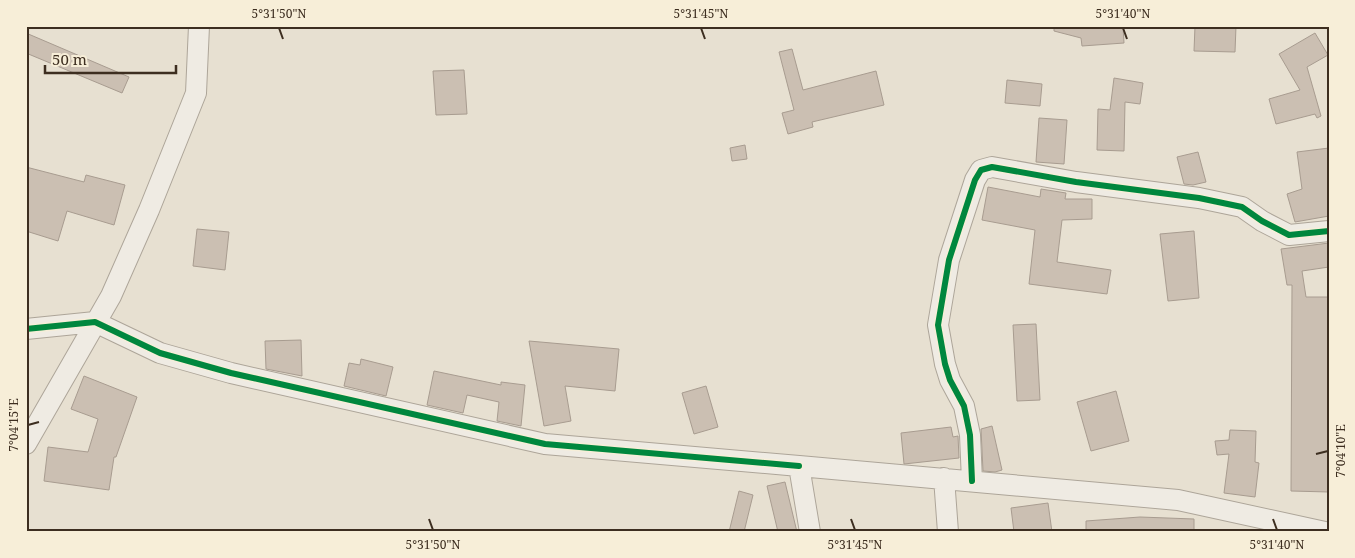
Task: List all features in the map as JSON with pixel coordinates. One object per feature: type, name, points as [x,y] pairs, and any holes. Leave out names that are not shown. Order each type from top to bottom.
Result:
[{"type":"street","points":[[26,444],[111,296],[190,111],[196,93],[199,26]]},
{"type":"street","points":[[972,481],[970,435],[964,406],[947,372],[938,325],[949,260],[975,180],[981,170],[992,167],[1076,182],[1199,198],[1242,207],[1262,221],[1289,235],[1329,231]]},
{"type":"street","points":[[26,329],[95,322],[160,353],[231,373],[545,444],[1178,500],[1325,532]]},
{"type":"street","points":[[798,466],[810,532]]},
{"type":"street","points":[[944,478],[948,532]]},
{"type":"building","points":[[1054,26],[1123,26],[1124,43],[1082,46],[1081,38],[1054,31]]},
{"type":"building","points":[[1195,26],[1236,26],[1235,52],[1194,51]]},
{"type":"building","points":[[26,33],[129,77],[122,93],[26,53]]},
{"type":"building","points":[[1315,33],[1328,55],[1307,67],[1321,116],[1317,118],[1315,114],[1276,124],[1269,99],[1300,90],[1279,54]]},
{"type":"building","points":[[792,49],[803,90],[876,71],[884,105],[812,122],[813,127],[788,134],[782,113],[794,110],[779,52]]},
{"type":"building","points":[[464,70],[467,114],[436,115],[433,71]]},
{"type":"building","points":[[1114,78],[1143,83],[1140,104],[1125,102],[1124,151],[1097,150],[1098,109],[1110,110]]},
{"type":"building","points":[[1007,80],[1042,84],[1040,106],[1005,103]]},
{"type":"building","points":[[1039,118],[1067,120],[1064,164],[1036,162]]},
{"type":"building","points":[[745,145],[747,159],[732,161],[730,148]]},
{"type":"building","points":[[1329,148],[1329,216],[1295,222],[1287,194],[1302,189],[1297,152]]},
{"type":"building","points":[[1198,152],[1206,182],[1193,185],[1184,184],[1177,157]]},
{"type":"building","points":[[26,167],[84,182],[86,175],[125,185],[114,225],[67,211],[58,241],[26,231]]},
{"type":"building","points":[[988,187],[1040,197],[1041,189],[1066,193],[1065,199],[1092,199],[1092,219],[1062,220],[1057,262],[1111,270],[1107,294],[1029,284],[1035,230],[982,220]]},
{"type":"building","points":[[197,229],[229,232],[225,270],[193,266]]},
{"type":"building","points":[[1194,231],[1199,298],[1168,301],[1160,234]]},
{"type":"building","points":[[1329,243],[1329,267],[1302,271],[1306,297],[1329,297],[1329,492],[1291,491],[1292,285],[1287,285],[1281,249]]},
{"type":"building","points":[[1036,324],[1040,400],[1017,401],[1013,325]]},
{"type":"building","points":[[301,340],[302,376],[266,369],[265,341]]},
{"type":"building","points":[[529,341],[619,349],[615,391],[565,386],[571,421],[544,426]]},
{"type":"building","points":[[361,359],[393,367],[386,396],[344,386],[349,363],[360,365]]},
{"type":"building","points":[[434,371],[501,385],[501,382],[525,385],[521,426],[497,421],[499,402],[467,395],[463,413],[427,405]]},
{"type":"building","points":[[84,376],[137,397],[116,457],[114,457],[109,490],[44,481],[48,447],[88,452],[98,419],[71,409]]},
{"type":"building","points":[[706,386],[718,427],[694,434],[682,393]]},
{"type":"building","points":[[1116,391],[1129,441],[1091,451],[1077,402]]},
{"type":"building","points":[[992,426],[1002,470],[995,472],[983,471],[981,429]]},
{"type":"building","points":[[951,427],[953,437],[958,436],[959,458],[904,464],[901,433]]},
{"type":"building","points":[[1230,430],[1256,431],[1255,462],[1259,463],[1255,497],[1224,493],[1229,454],[1217,455],[1215,441],[1229,440]]},
{"type":"building","points":[[785,482],[797,532],[778,532],[767,486]]},
{"type":"building","points":[[739,491],[753,495],[744,532],[729,532]]},
{"type":"building","points":[[1048,503],[1052,532],[1014,532],[1011,508]]},
{"type":"building","points":[[1140,517],[1194,519],[1194,532],[1086,532],[1086,521]]},
{"type":"cycle path","points":[[972,481],[970,435],[964,406],[950,380],[938,325],[949,260],[975,180],[981,170],[992,167],[1076,182],[1199,198],[1242,207],[1262,221],[1289,235],[1329,231]]},
{"type":"cycle path","points":[[26,329],[95,322],[160,353],[231,373],[545,444],[799,466]]}]
